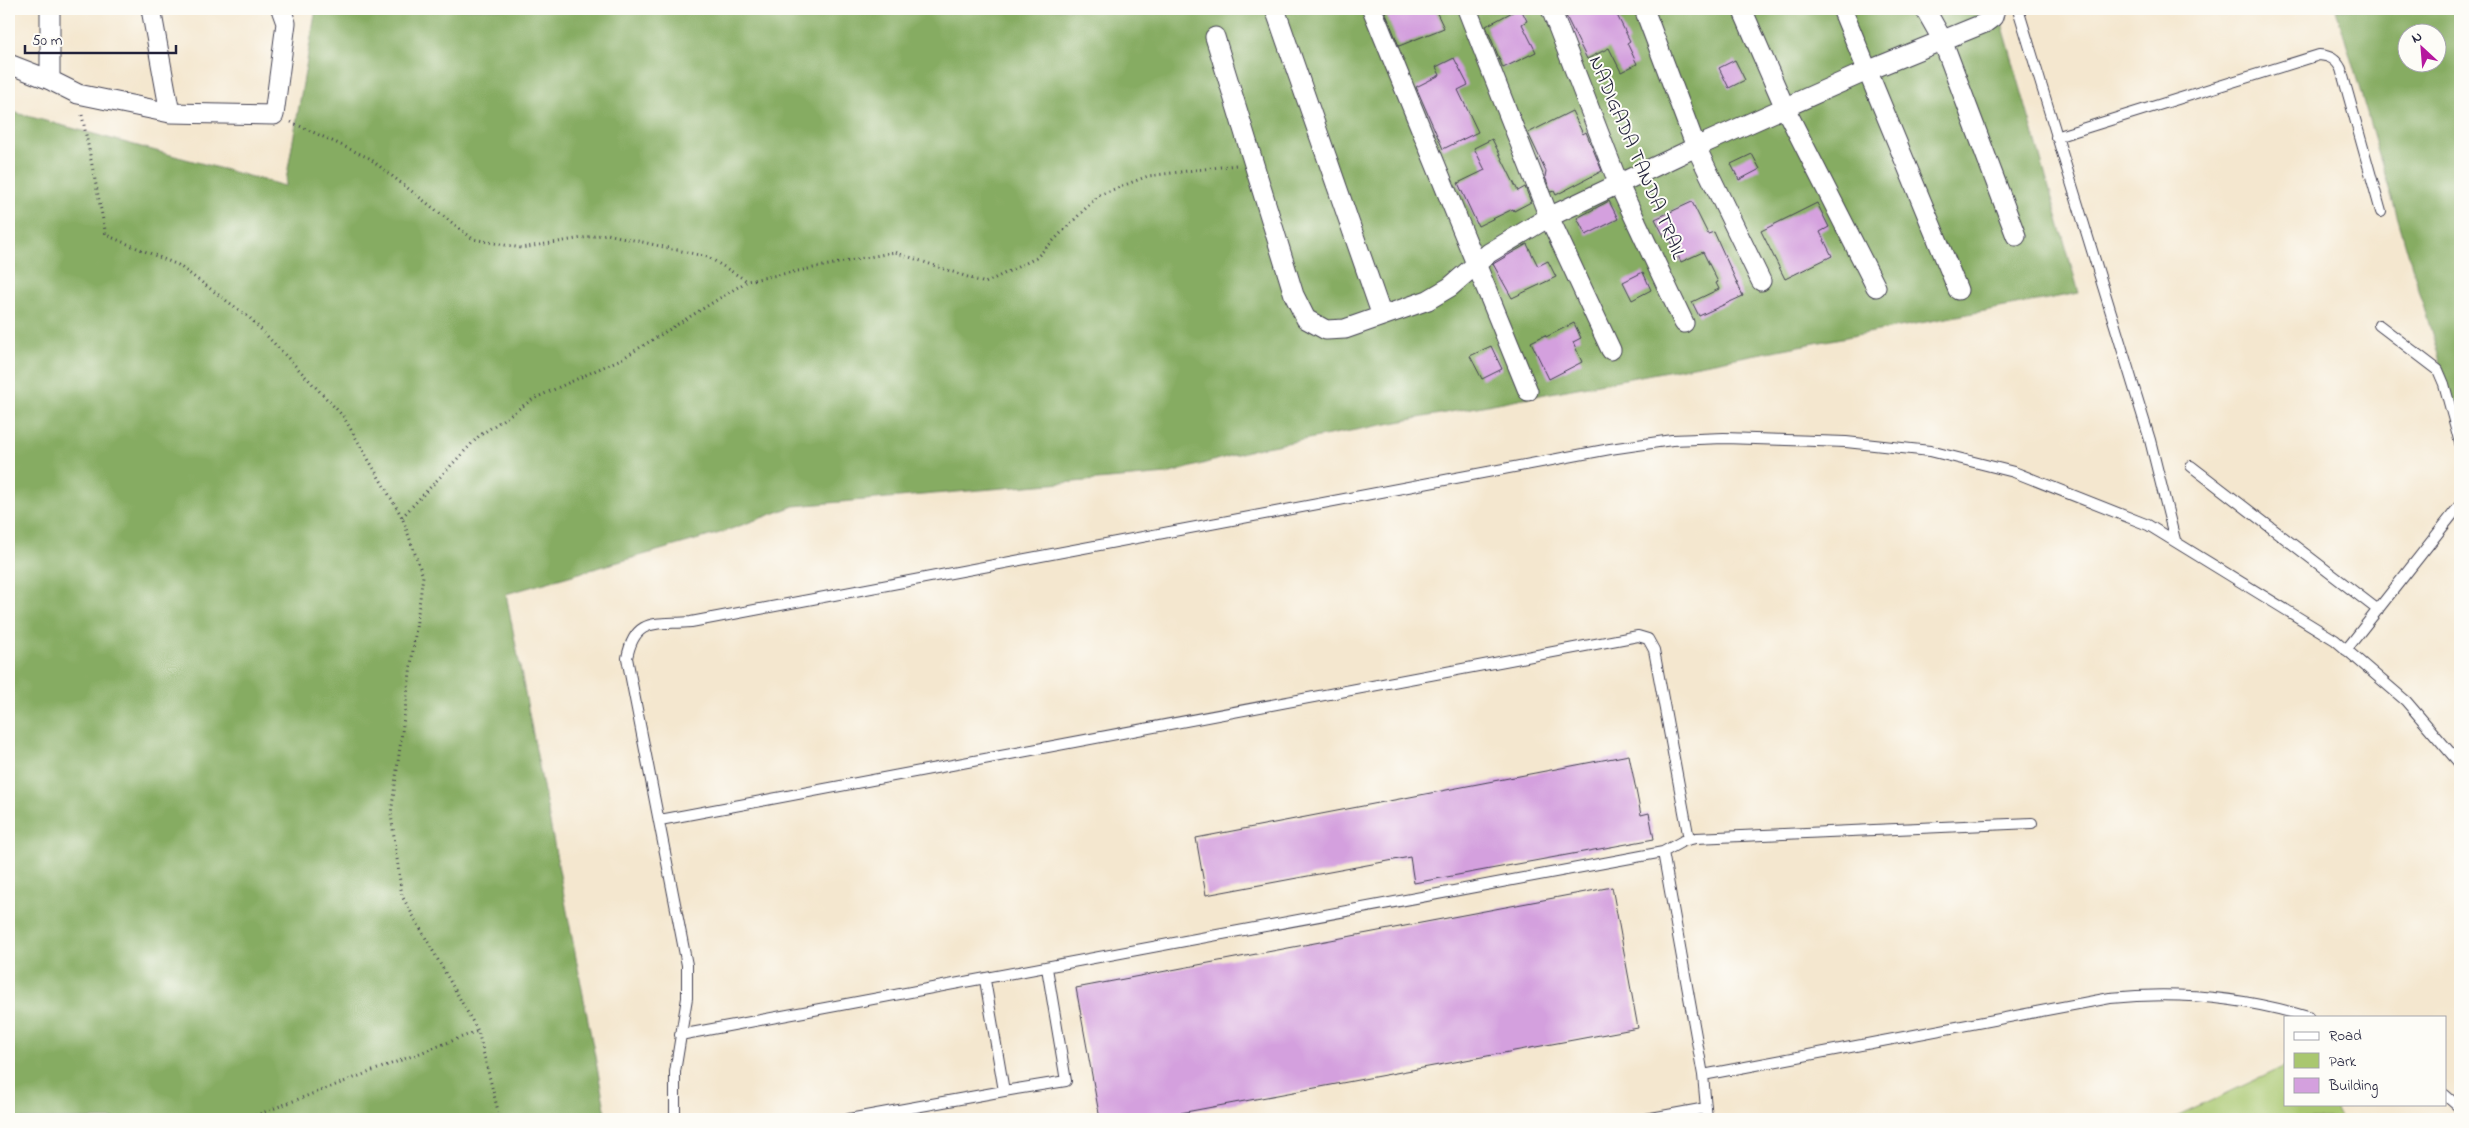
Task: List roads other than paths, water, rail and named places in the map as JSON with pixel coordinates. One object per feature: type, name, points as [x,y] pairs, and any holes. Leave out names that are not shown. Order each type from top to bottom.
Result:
[{"type":"street","points":[[50,9],[50,80]]},
{"type":"street","points":[[151,9],[170,113]]},
{"type":"street","points":[[9,64],[50,80],[78,94],[170,113],[274,115],[286,23],[281,9]]},
{"type":"street","points":[[1275,9],[1382,316]]},
{"type":"street","points":[[1372,9],[1528,391]]},
{"type":"street","points":[[1467,9],[1549,217],[1611,350]]},
{"type":"street","name":"NADIGADA TANDA TRAIL","points":[[1551,9],[1619,185],[1684,323]]},
{"type":"street","points":[[1644,9],[1696,147],[1761,281]]},
{"type":"street","points":[[1742,9],[1785,108],[1876,286]]},
{"type":"street","points":[[1842,9],[1958,290]]},
{"type":"street","points":[[1925,9],[1942,39],[2016,236]]},
{"type":"street","points":[[1215,37],[1294,295],[1306,319],[1326,330],[1345,329],[1428,300],[1450,287],[1475,264],[1549,217],[1696,147],[1942,39],[1985,23],[1993,17],[1995,9]]},
{"type":"lane","points":[[2018,9],[2150,440],[2175,540]]},
{"type":"lane","points":[[2056,137],[2319,55],[2330,56],[2341,69],[2381,212]]},
{"type":"lane","points":[[2379,325],[2438,370],[2444,384],[2460,443]]},
{"type":"lane","points":[[675,1119],[675,1072],[687,998],[687,965],[627,658],[635,636],[642,628],[651,624],[691,622],[1610,448],[1681,440],[1724,438],[1846,442],[1930,451],[2014,472],[2124,514],[2175,540],[2335,640],[2406,701],[2460,764]]},
{"type":"lane","points":[[2191,466],[2378,610]]},
{"type":"lane","points":[[2346,650],[2460,505]]},
{"type":"lane","points":[[660,820],[1638,636],[1648,639],[1654,650],[1689,839]]},
{"type":"lane","points":[[680,1036],[1663,852],[1689,839],[2032,823]]},
{"type":"lane","points":[[1663,852],[1702,1075],[1707,1119]]},
{"type":"lane","points":[[848,1119],[1066,1080],[1047,968]]},
{"type":"lane","points":[[985,980],[1004,1092]]},
{"type":"lane","points":[[1702,1075],[2126,996],[2178,994],[2214,996],[2251,1002],[2304,1016]]},
{"type":"lane","points":[[2446,1096],[2460,1108]]},
{"type":"lane","points":[[1646,1119],[1706,1108]]}]
